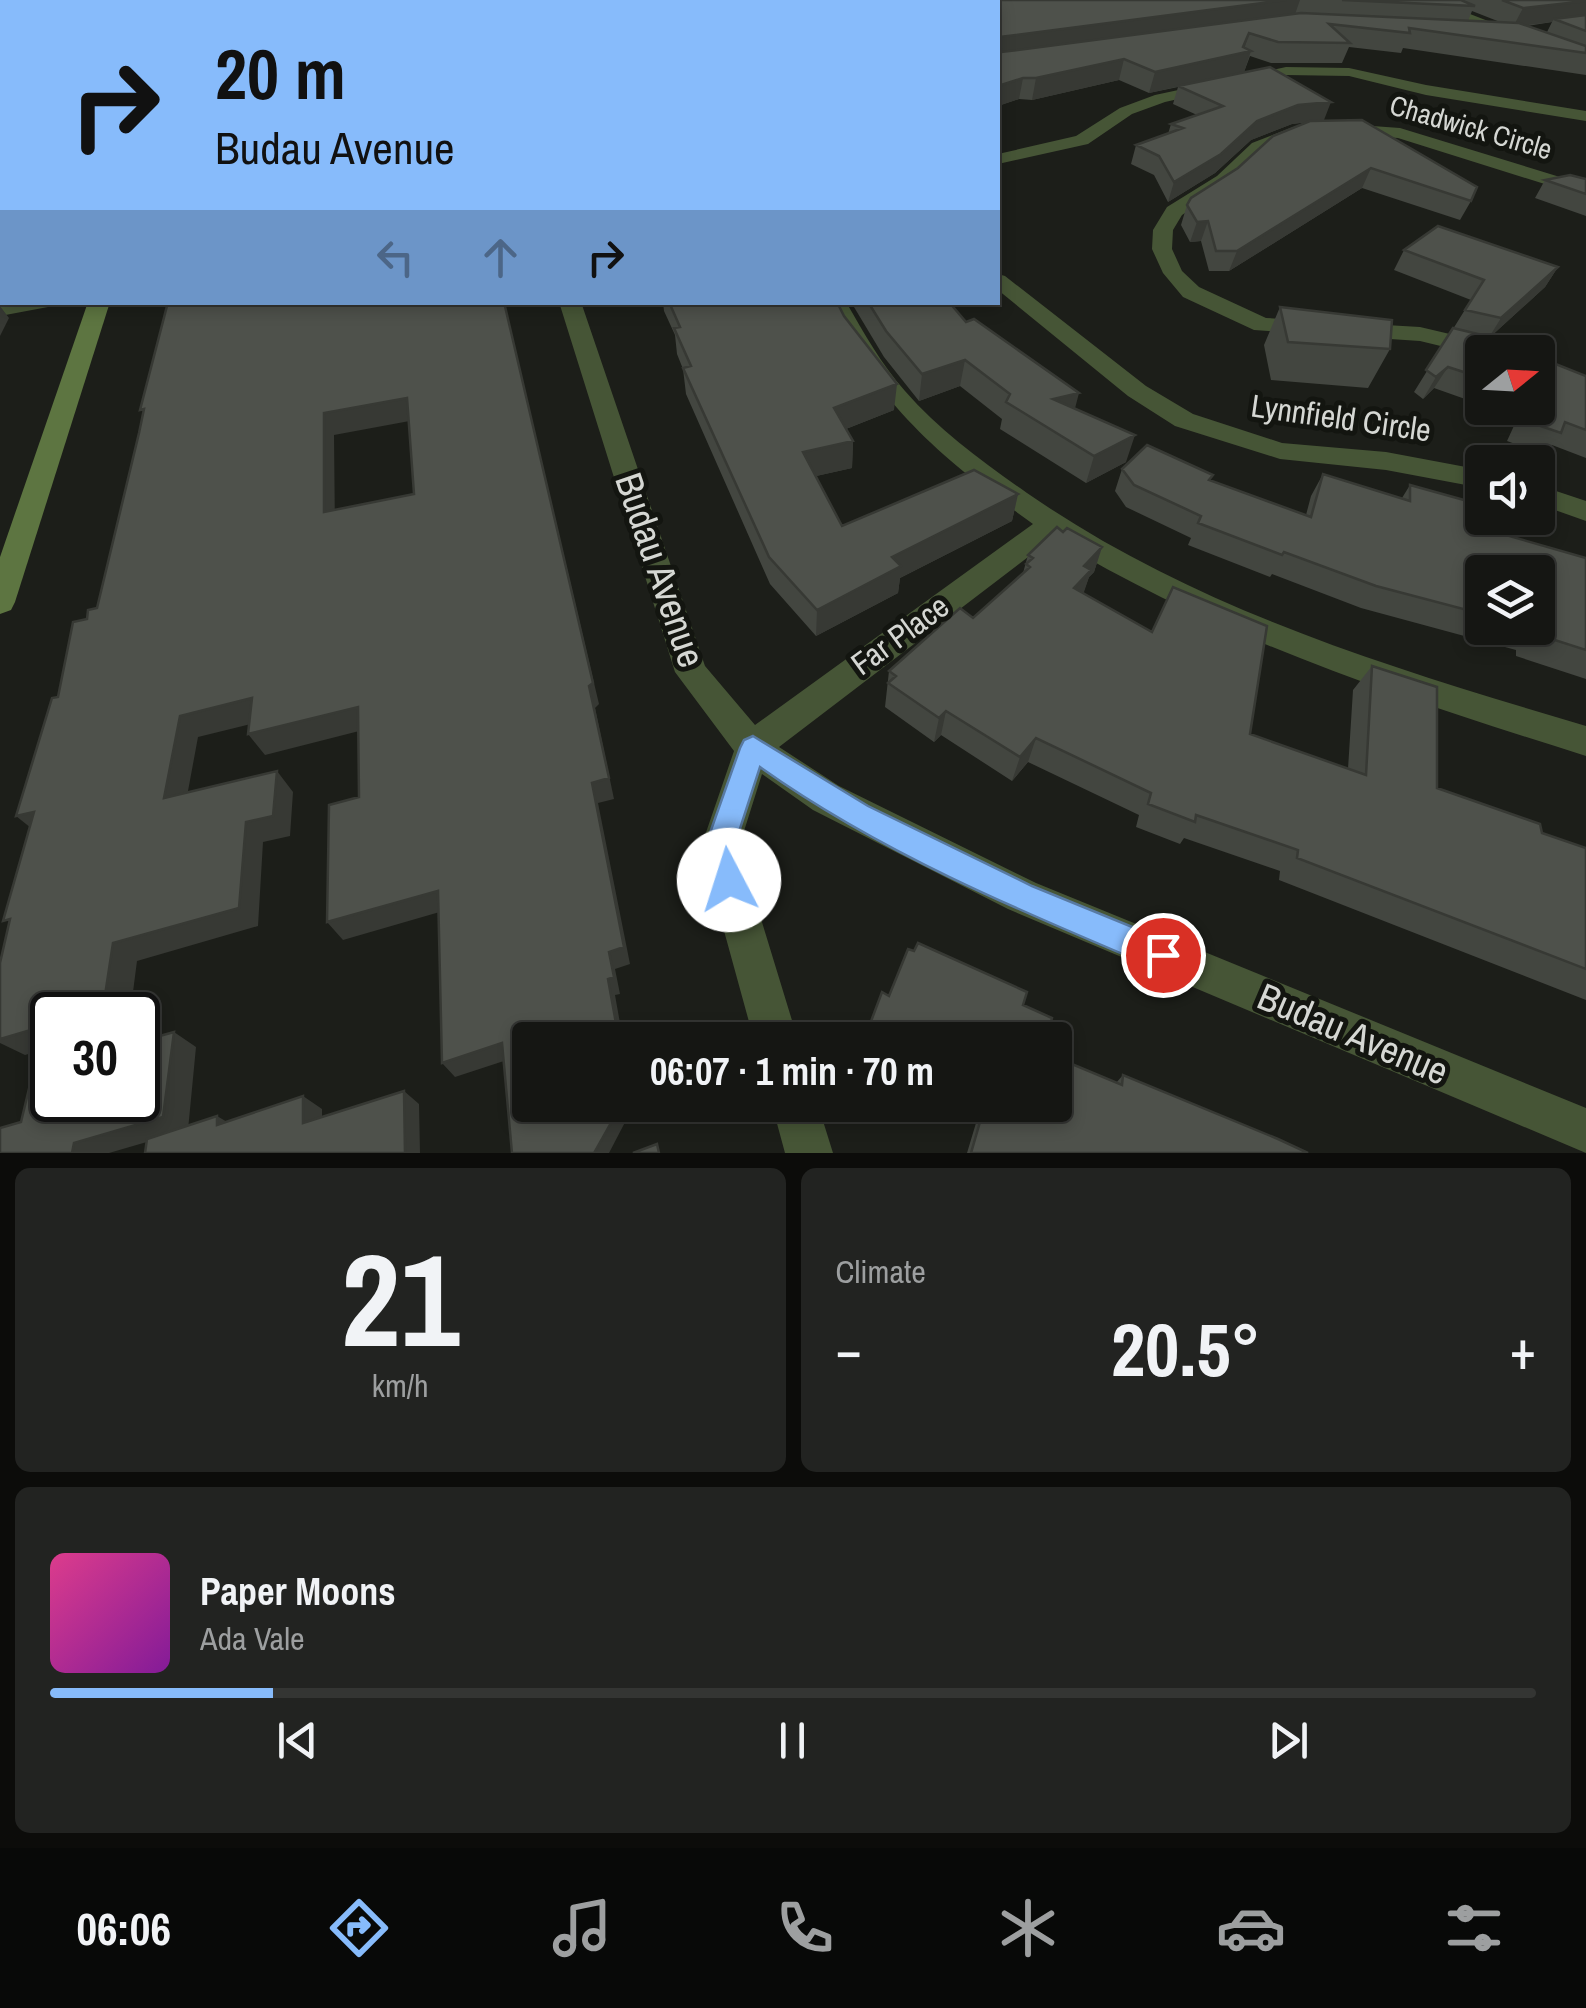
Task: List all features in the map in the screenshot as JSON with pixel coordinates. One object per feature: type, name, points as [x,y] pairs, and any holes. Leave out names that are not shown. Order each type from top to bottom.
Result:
[{"type":"street","points":[[1422,0],[1586,64]]},
{"type":"street","points":[[1460,34],[1512,35],[1549,30]]},
{"type":"street","points":[[1000,159],[1082,140],[1126,111],[1162,98],[1286,71],[1349,72],[1426,90],[1586,116]]},
{"type":"street","name":"Chadwick Circle","points":[[1465,345],[1420,334],[1262,325],[1191,292],[1173,273],[1162,249],[1163,230],[1174,211],[1223,180],[1258,147],[1300,131],[1331,128],[1400,133],[1586,191]]},
{"type":"street","name":"Lynnfield Circle","points":[[1000,282],[1137,391],[1184,420],[1280,452],[1386,461],[1465,476]]},
{"type":"street","points":[[0,602],[98,305]]},
{"type":"street","name":"Budau Avenue","points":[[571,305],[691,672],[753,748],[826,798],[1022,896],[1586,1131]]},
{"type":"street","points":[[836,305],[898,398],[954,451],[1050,526],[1116,566],[1318,657],[1586,741]]},
{"type":"street","points":[[1555,500],[1586,511]]},
{"type":"street","name":"Far Place","points":[[753,748],[796,711],[1050,526]]},
{"type":"street","points":[[753,748],[720,847],[771,1022]]},
{"type":"street","points":[[800,1122],[809,1153]]},
{"type":"building","points":[[1000,0],[1286,0],[1000,37]]},
{"type":"building","points":[[1342,0],[1461,0],[1475,6]]},
{"type":"building","points":[[1502,0],[1586,0],[1586,1],[1523,8]]},
{"type":"building","points":[[1301,13],[1519,23],[1586,46],[1586,53],[1409,28],[1410,33],[1329,24],[1350,43],[1278,42],[1249,33],[1243,47],[1251,51],[1155,72],[1124,59],[1000,85],[1000,46],[1002,52]]},
{"type":"building","points":[[1586,15],[1586,31],[1554,19]]},
{"type":"building","points":[[1270,67],[1331,102],[1298,105],[1257,121],[1221,154],[1174,182],[1159,156],[1136,145],[1183,128],[1171,124],[1223,106],[1178,86]]},
{"type":"building","points":[[1362,120],[1477,187],[1471,201],[1371,168],[1237,251],[1216,251],[1208,221],[1197,222],[1187,205],[1191,198],[1238,168],[1273,136],[1310,121]]},
{"type":"building","points":[[1570,175],[1586,179],[1586,194],[1545,180]]},
{"type":"building","points":[[1438,226],[1558,267],[1501,318],[1465,310],[1484,280],[1404,250]]},
{"type":"building","points":[[167,305],[505,305],[593,683],[589,686],[609,778],[592,783],[624,947],[609,952],[614,977],[608,979],[616,1022],[512,1022],[512,1122],[611,1122],[594,1153],[512,1153],[502,1043],[442,1063],[438,891],[327,922],[329,805],[359,797],[358,707],[248,734],[252,698],[180,716],[164,798],[277,771],[273,816],[246,822],[239,908],[113,943],[106,992],[30,992],[30,1030],[0,1039],[0,963],[10,919],[3,921],[34,812],[16,816],[52,698],[58,697],[73,622],[87,619],[88,610],[97,608]],"holes":[[[407,398],[414,494],[324,512],[324,413]]]},
{"type":"building","points":[[670,305],[838,305],[897,384],[834,408],[853,441],[803,452],[842,526],[974,470],[1018,494],[892,557],[901,566],[817,610],[769,557],[683,368],[691,366],[674,328],[680,327]]},
{"type":"building","points":[[870,305],[952,305],[966,322],[974,319],[1079,393],[1053,399],[1135,435],[1094,456],[1006,402],[1010,394],[965,360],[922,374]]},
{"type":"building","points":[[1280,307],[1392,320],[1390,349],[1288,342]]},
{"type":"building","points":[[1453,328],[1482,335],[1465,335],[1465,372],[1448,367],[1436,377],[1426,370]]},
{"type":"building","points":[[1555,364],[1586,376],[1586,430],[1565,422],[1561,433],[1538,425],[1555,425]]},
{"type":"building","points":[[1147,445],[1213,475],[1209,480],[1311,517],[1323,474],[1410,501],[1410,485],[1465,500],[1465,535],[1506,535],[1586,558],[1586,650],[1555,640],[1555,555],[1465,555],[1465,610],[1376,586],[1198,523],[1201,516],[1134,485],[1122,469]]},
{"type":"building","points":[[1057,527],[1063,532],[1067,528],[1102,547],[1084,566],[1091,570],[1074,588],[1152,632],[1173,587],[1267,626],[1250,734],[1366,775],[1372,666],[1437,687],[1437,788],[1540,824],[1542,833],[1586,848],[1586,969],[1297,858],[1298,850],[1196,815],[1195,822],[1148,804],[1151,793],[1036,738],[1020,757],[946,711],[939,718],[888,683],[896,676],[889,671],[960,608],[973,618],[1030,567],[1026,564],[1033,558],[1028,555]]},
{"type":"building","points":[[918,943],[1027,992],[1023,1005],[1052,1018],[1051,1022],[871,1022],[882,992],[889,996],[908,949],[914,951]]},
{"type":"building","points":[[174,1032],[160,1118],[160,1036]]},
{"type":"building","points":[[1072,1064],[1122,1085],[1123,1075],[1308,1153],[971,1153],[980,1122],[1072,1122]]},
{"type":"building","points":[[30,1084],[30,1122],[146,1122],[74,1143],[72,1153],[0,1153],[0,1128],[21,1122]]},
{"type":"building","points":[[404,1091],[405,1153],[145,1153],[147,1139],[217,1116],[217,1125],[303,1096],[303,1123]]},
{"type":"building","points":[[657,1144],[659,1153],[633,1153]]},
{"type":"route","points":[[729,880],[720,847],[753,748],[858,815],[1022,896],[1163,955]]}]
